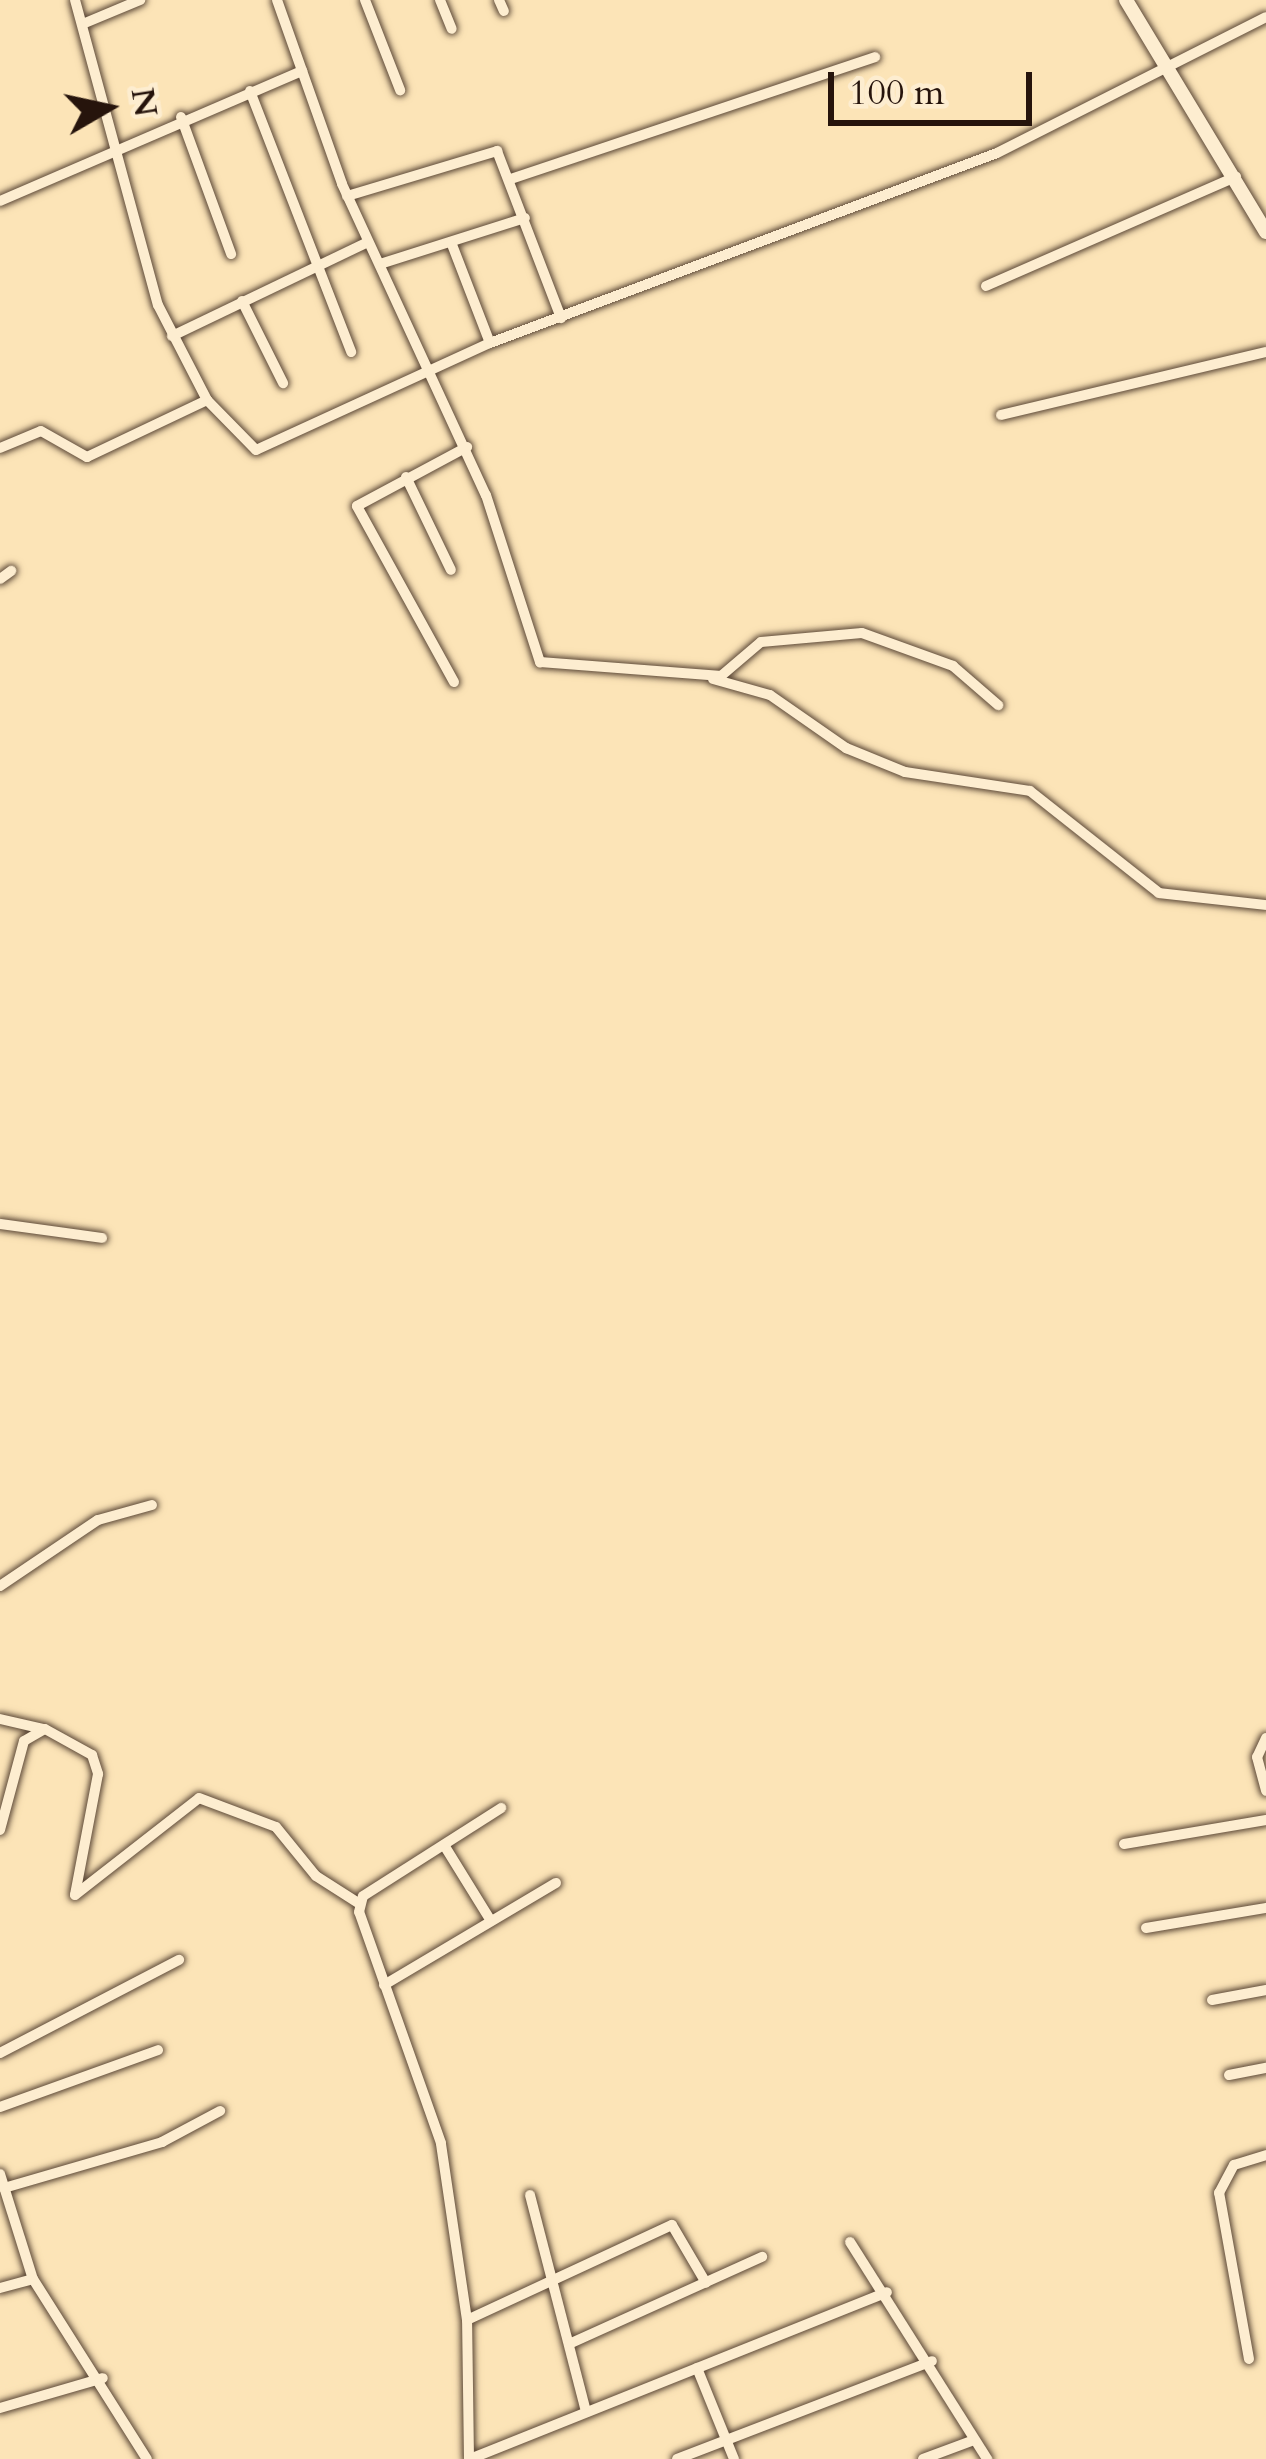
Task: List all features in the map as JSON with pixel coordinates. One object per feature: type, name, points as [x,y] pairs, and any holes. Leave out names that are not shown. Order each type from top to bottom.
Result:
[{"type":"street","points":[[75,0],[172,336],[207,400],[240,443],[263,449],[490,343],[997,152],[1163,73],[1266,16]]},
{"type":"street","points":[[85,23],[140,0]]},
{"type":"street","points":[[365,0],[400,90]]},
{"type":"street","points":[[440,0],[452,29]]},
{"type":"street","points":[[1126,0],[1163,73],[1238,176],[1266,232]]},
{"type":"street","points":[[280,1],[347,196],[467,447],[540,662],[704,677],[770,694],[846,748],[905,772],[1030,790],[1159,893],[1266,905]]},
{"type":"street","points":[[511,179],[875,57]]},
{"type":"street","points":[[0,201],[115,144],[302,71]]},
{"type":"street","points":[[250,91],[312,271],[351,352]]},
{"type":"street","points":[[181,117],[231,254]]},
{"type":"street","points":[[347,196],[481,148],[497,151],[561,317]]},
{"type":"street","points":[[986,286],[1238,176]]},
{"type":"street","points":[[380,264],[525,218]]},
{"type":"street","points":[[172,336],[368,242]]},
{"type":"street","points":[[451,242],[490,343]]},
{"type":"street","points":[[242,301],[283,383]]},
{"type":"street","points":[[1001,415],[1266,352]]},
{"type":"street","points":[[0,448],[41,431],[87,457],[207,400]]},
{"type":"street","points":[[454,682],[358,523],[360,500],[467,447]]},
{"type":"street","points":[[406,477],[451,570]]},
{"type":"street","points":[[704,677],[737,671],[761,642],[862,633],[953,666],[998,705]]},
{"type":"street","points":[[0,1225],[101,1238]]},
{"type":"street","points":[[0,1586],[98,1520],[152,1505]]},
{"type":"street","points":[[0,1719],[45,1729],[92,1755],[98,1774],[75,1894],[199,1798],[276,1827],[316,1876],[359,1904],[441,2143],[467,2320],[470,2459],[887,2292]]},
{"type":"street","points":[[0,1830],[24,1741],[45,1729]]},
{"type":"street","points":[[1266,1738],[1258,1757],[1266,1791]]},
{"type":"street","points":[[359,1904],[501,1808]]},
{"type":"street","points":[[1124,1844],[1266,1820]]},
{"type":"street","points":[[444,1845],[491,1921]]},
{"type":"street","points":[[385,1985],[556,1883]]},
{"type":"street","points":[[1146,1928],[1266,1908]]},
{"type":"street","points":[[0,2053],[179,1960]]},
{"type":"street","points":[[1212,2000],[1266,1990]]},
{"type":"street","points":[[0,2107],[158,2050]]},
{"type":"street","points":[[1229,2075],[1266,2068]]},
{"type":"street","points":[[4,2188],[162,2142],[220,2111]]},
{"type":"street","points":[[1249,2359],[1219,2193],[1234,2165],[1266,2155]]},
{"type":"street","points":[[0,2174],[33,2279],[103,2378],[148,2459]]},
{"type":"street","points":[[530,2195],[586,2412]]},
{"type":"street","points":[[467,2320],[672,2224],[706,2283]]},
{"type":"street","points":[[850,2242],[932,2361],[987,2459]]},
{"type":"street","points":[[569,2344],[762,2258]]},
{"type":"street","points":[[0,2288],[33,2279]]},
{"type":"street","points":[[677,2459],[932,2361]]},
{"type":"street","points":[[697,2368],[734,2459]]},
{"type":"street","points":[[0,2408],[103,2378]]},
{"type":"street","points":[[923,2459],[974,2440]]}]
